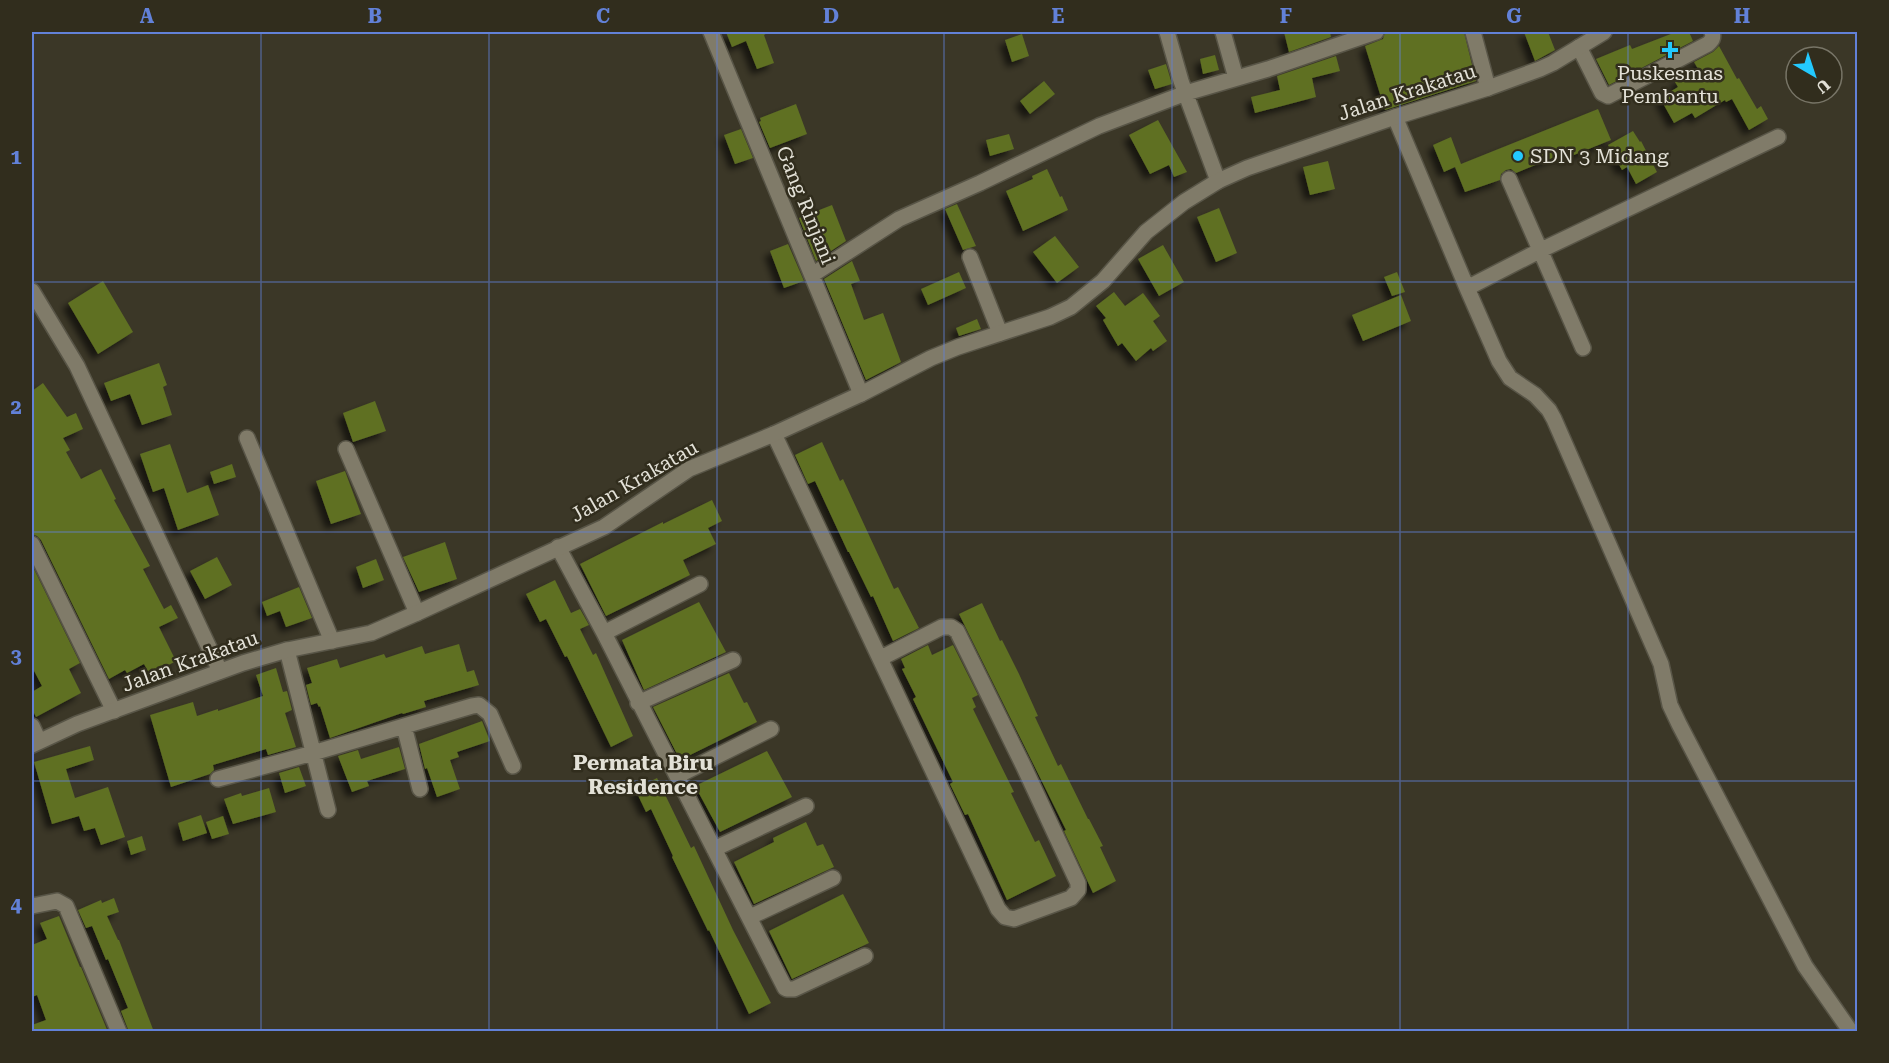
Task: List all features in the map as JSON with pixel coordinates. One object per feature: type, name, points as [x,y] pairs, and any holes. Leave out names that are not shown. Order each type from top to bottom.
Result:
[{"type":"street","name":"Gang Rinjani","points":[[711,32],[861,394]]},
{"type":"street","points":[[1167,32],[1218,181]]},
{"type":"street","points":[[1223,32],[1236,78]]},
{"type":"street","points":[[812,275],[899,219],[1108,122],[1186,93],[1376,32]]},
{"type":"street","points":[[1473,32],[1488,88]]},
{"type":"street","name":"Jalan Krakatau","points":[[35,743],[220,671],[286,650],[371,633],[417,613],[604,527],[689,469],[774,434],[861,394],[931,358],[1050,317],[1071,307],[1103,281],[1129,249],[1152,227],[1184,202],[1218,181],[1247,168],[1488,88],[1553,63],[1604,32]]},
{"type":"street","points":[[1579,48],[1602,93],[1608,96],[1708,44],[1712,40],[1712,32]]},
{"type":"street","points":[[1395,117],[1467,288],[1506,373],[1515,383],[1535,395],[1554,419],[1661,664],[1668,698],[1805,966],[1851,1032]]},
{"type":"street","points":[[1467,288],[1539,251],[1778,137]]},
{"type":"street","points":[[1509,178],[1583,348]]},
{"type":"street","points":[[969,257],[1000,333]]},
{"type":"street","points":[[32,291],[77,366],[220,671]]},
{"type":"street","points":[[774,434],[993,898],[1005,917],[1014,919],[1062,902],[1076,894],[1078,883],[957,631],[951,627],[942,627],[881,658]]},
{"type":"street","points":[[247,438],[332,641]]},
{"type":"street","points":[[346,449],[417,613]]},
{"type":"street","points":[[32,544],[114,711]]},
{"type":"street","points":[[558,547],[783,984],[787,989],[794,989],[865,956]]},
{"type":"street","points":[[604,633],[700,584]]},
{"type":"street","points":[[286,650],[328,810]]},
{"type":"street","points":[[639,703],[733,660]]},
{"type":"street","points":[[218,779],[479,705],[490,714],[513,765]]},
{"type":"street","points":[[32,726],[35,743]]},
{"type":"street","points":[[404,726],[420,789]]},
{"type":"street","points":[[677,776],[771,729]]},
{"type":"street","points":[[714,849],[806,806]]},
{"type":"street","points":[[750,917],[833,878]]},
{"type":"street","points":[[32,906],[57,901],[66,906],[119,1032]]},
{"type":"building","points":[[726,32],[769,32],[764,35],[774,63],[757,69],[746,41],[732,47]]},
{"type":"building","points":[[1284,32],[1330,32],[1331,37],[1289,52]]},
{"type":"building","points":[[1385,32],[1464,32],[1476,81],[1385,110],[1365,46],[1383,39]]},
{"type":"building","points":[[1524,32],[1548,32],[1555,50],[1535,61]]},
{"type":"building","points":[[1676,32],[1689,32],[1693,41],[1609,85],[1596,59],[1630,45],[1632,49]]},
{"type":"building","points":[[1022,34],[1029,56],[1012,62],[1005,40]]},
{"type":"building","points":[[1719,46],[1757,109],[1761,106],[1768,119],[1749,130],[1732,99],[1726,102],[1725,100],[1695,118],[1692,113],[1674,123],[1660,98],[1678,87],[1675,82],[1698,69],[1694,62],[1713,52]]},
{"type":"building","points":[[1215,55],[1219,70],[1203,74],[1200,59]]},
{"type":"building","points":[[1336,56],[1340,71],[1312,78],[1316,97],[1255,113],[1251,97],[1280,90],[1277,76]]},
{"type":"building","points":[[1166,64],[1172,84],[1155,89],[1148,70]]},
{"type":"building","points":[[1044,81],[1055,94],[1030,114],[1020,101]]},
{"type":"building","points":[[796,104],[807,134],[770,148],[759,122],[760,118]]},
{"type":"building","points":[[1598,109],[1611,140],[1564,159],[1562,154],[1516,173],[1511,169],[1506,170],[1501,174],[1500,180],[1465,192],[1455,167],[1444,172],[1433,145],[1451,137],[1461,164]]},
{"type":"building","points":[[1158,120],[1187,172],[1174,177],[1169,165],[1150,174],[1129,135]]},
{"type":"building","points":[[741,129],[753,158],[735,164],[724,135]]},
{"type":"building","points":[[1633,131],[1641,141],[1657,172],[1636,184],[1627,167],[1622,170],[1608,145]]},
{"type":"building","points":[[1009,134],[1014,149],[990,156],[986,140]]},
{"type":"building","points":[[1328,161],[1335,189],[1310,195],[1303,167]]},
{"type":"building","points":[[1047,169],[1068,210],[1023,231],[1006,191],[1033,179],[1032,176]]},
{"type":"building","points":[[957,204],[976,246],[963,250],[945,209]]},
{"type":"building","points":[[832,205],[846,241],[816,261],[799,218]]},
{"type":"building","points":[[1219,208],[1237,253],[1216,262],[1197,217]]},
{"type":"building","points":[[1055,236],[1079,267],[1057,283],[1033,252]]},
{"type":"building","points":[[788,244],[804,281],[784,288],[770,251]]},
{"type":"building","points":[[1163,245],[1184,282],[1159,296],[1138,259]]},
{"type":"building","points":[[852,261],[860,281],[851,284],[864,320],[883,313],[901,362],[866,380],[824,279]]},
{"type":"building","points":[[959,272],[966,288],[928,305],[921,289]]},
{"type":"building","points":[[1397,272],[1405,292],[1392,296],[1384,277]]},
{"type":"building","points":[[103,281],[133,332],[98,354],[68,303]]},
{"type":"building","points":[[1114,292],[1125,306],[1143,293],[1160,316],[1153,321],[1167,341],[1153,351],[1151,348],[1136,361],[1122,343],[1118,346],[1103,320],[1106,318],[1096,306]]},
{"type":"building","points":[[1401,295],[1411,321],[1363,341],[1352,315]]},
{"type":"building","points":[[977,319],[981,329],[959,336],[956,328]]},
{"type":"building","points":[[159,363],[167,385],[163,387],[172,415],[142,425],[130,394],[111,401],[104,383]]},
{"type":"building","points":[[43,383],[67,417],[76,413],[83,429],[63,438],[70,450],[66,452],[81,479],[101,469],[116,499],[114,500],[150,566],[143,569],[164,609],[171,605],[178,618],[159,627],[176,661],[150,675],[144,664],[127,673],[125,670],[109,679],[41,540],[32,534],[32,391]]},
{"type":"building","points":[[375,401],[386,431],[353,442],[343,413]]},
{"type":"building","points":[[822,442],[840,481],[843,479],[894,589],[898,587],[919,628],[893,641],[815,481],[808,484],[795,455]]},
{"type":"building","points":[[170,444],[187,493],[208,485],[219,515],[178,530],[164,488],[153,492],[140,454]]},
{"type":"building","points":[[232,464],[236,477],[214,484],[210,472]]},
{"type":"building","points":[[345,471],[361,514],[331,524],[316,481]]},
{"type":"building","points":[[712,500],[722,521],[708,528],[716,544],[683,560],[690,575],[606,616],[580,564]]},
{"type":"building","points":[[445,542],[457,579],[419,592],[403,557]]},
{"type":"building","points":[[217,557],[232,585],[205,599],[190,571]]},
{"type":"building","points":[[376,559],[384,580],[363,588],[356,567]]},
{"type":"building","points":[[32,565],[80,663],[69,669],[81,693],[36,717],[32,709],[32,692],[42,686],[32,667]]},
{"type":"building","points":[[555,580],[571,613],[580,609],[589,625],[580,629],[593,655],[596,653],[633,736],[611,747],[567,656],[565,657],[546,619],[540,622],[526,594]]},
{"type":"building","points":[[299,587],[312,618],[286,627],[280,611],[267,616],[262,602]]},
{"type":"building","points":[[699,602],[726,652],[644,690],[622,640]]},
{"type":"building","points":[[982,603],[1019,674],[1038,716],[1035,717],[1058,766],[1061,764],[1103,846],[1100,847],[1116,881],[1093,893],[1064,831],[1066,830],[959,614]]},
{"type":"building","points":[[459,644],[467,672],[474,670],[479,685],[424,701],[426,707],[330,738],[320,706],[317,703],[311,705],[306,685],[312,683],[307,668],[337,659],[340,668],[384,654],[386,658],[422,646],[425,654]]},
{"type":"building","points":[[928,645],[932,655],[953,645],[978,695],[972,698],[976,707],[973,709],[1014,792],[1011,793],[1035,842],[1039,840],[1056,876],[1007,900],[968,814],[965,815],[950,784],[953,782],[913,699],[916,697],[902,669],[905,668],[901,659]]},
{"type":"building","points":[[276,668],[283,692],[287,691],[292,710],[285,713],[296,747],[268,755],[266,749],[213,765],[214,770],[210,774],[171,787],[150,715],[193,702],[197,716],[263,696],[256,675]]},
{"type":"building","points":[[729,673],[744,703],[747,702],[757,722],[680,760],[653,707]]},
{"type":"building","points":[[482,721],[490,741],[457,752],[459,757],[450,760],[460,789],[437,797],[427,768],[425,769],[419,744]]},
{"type":"building","points":[[90,746],[94,760],[66,769],[75,798],[108,787],[125,837],[101,845],[95,828],[84,831],[79,816],[52,824],[34,762]]},
{"type":"building","points":[[399,747],[405,769],[367,781],[369,786],[352,792],[338,756],[358,750],[361,759]]},
{"type":"building","points":[[767,751],[792,797],[720,832],[695,786]]},
{"type":"building","points":[[299,767],[306,786],[285,793],[279,773]]},
{"type":"building","points":[[657,778],[691,848],[694,846],[733,930],[771,1003],[749,1014],[651,809],[646,812],[635,789]]},
{"type":"building","points":[[269,788],[276,812],[233,824],[224,799]]},
{"type":"building","points":[[201,815],[207,833],[183,841],[178,823]]},
{"type":"building","points":[[223,816],[229,834],[212,839],[206,822]]},
{"type":"building","points":[[806,822],[817,846],[823,844],[834,867],[754,904],[734,862],[774,842],[773,838]]},
{"type":"building","points":[[142,836],[146,850],[131,855],[127,841]]},
{"type":"building","points":[[843,894],[869,943],[792,979],[769,931]]},
{"type":"building","points":[[114,898],[119,912],[107,916],[119,940],[154,1032],[129,1032],[121,1011],[128,1008],[108,959],[106,960],[92,926],[86,928],[78,910],[101,900],[102,903]]},
{"type":"building","points":[[59,916],[108,1032],[32,1032],[32,1025],[46,1020],[37,995],[32,997],[32,945],[47,939],[40,923]]},
{"type":"place","name":"Puskesmas Pembantu","points":[[1670,50]]},
{"type":"place","name":"SDN 3 Midang","points":[[1518,156]]},
{"type":"district","name":"Permata Biru Residence","points":[[643,775]]}]
